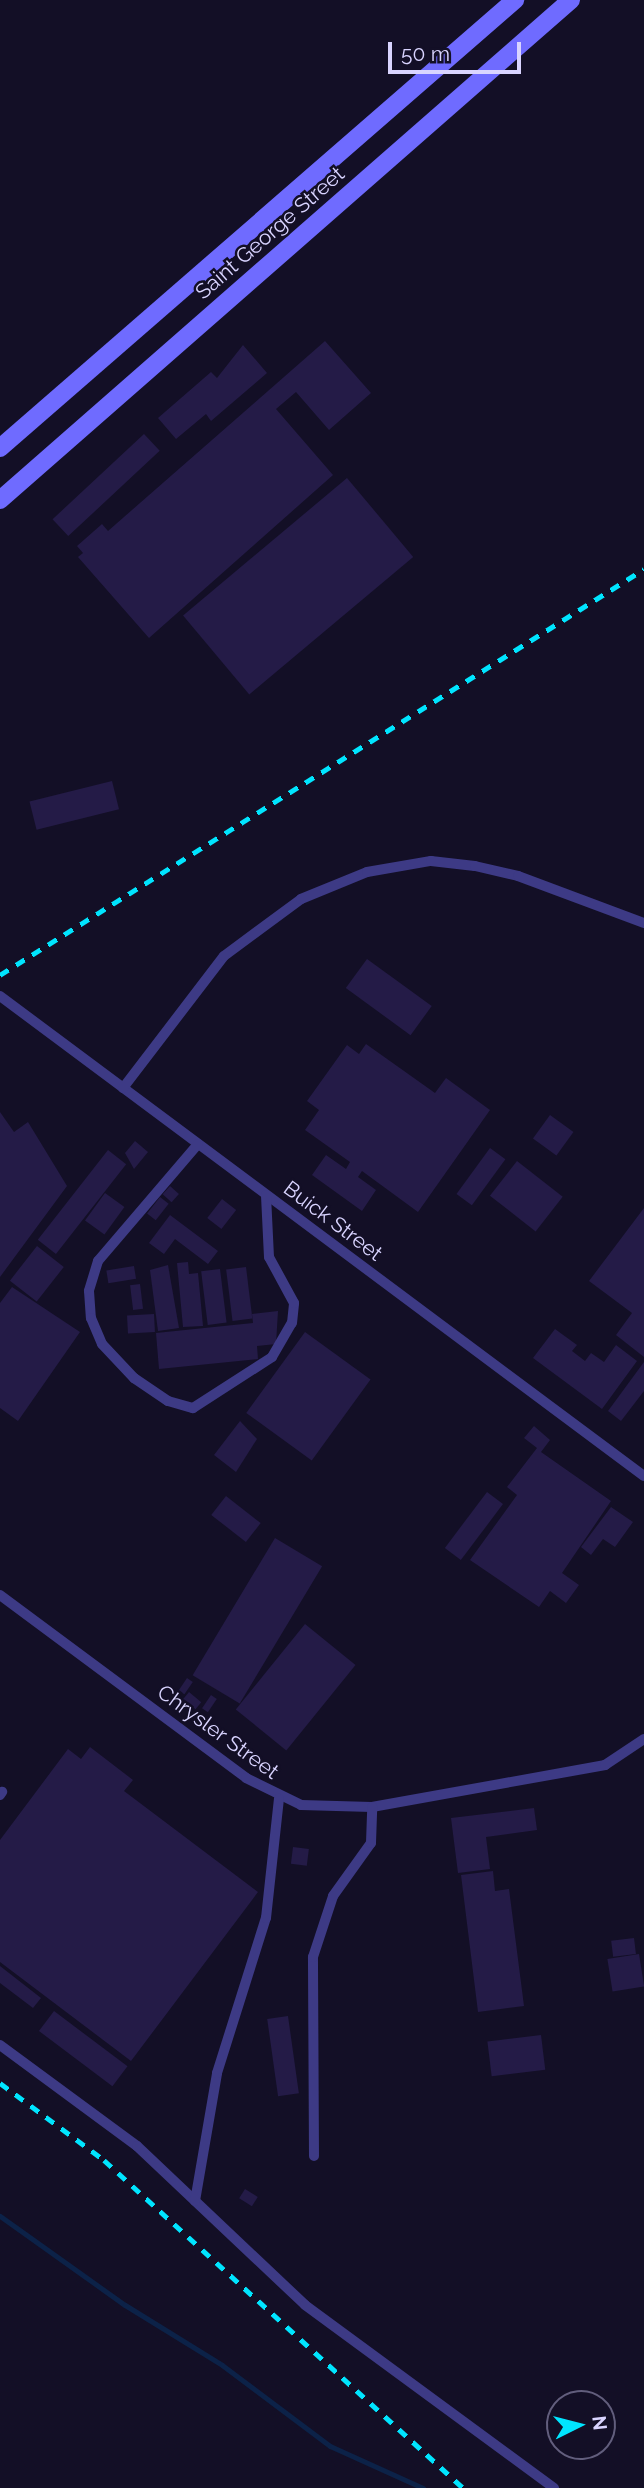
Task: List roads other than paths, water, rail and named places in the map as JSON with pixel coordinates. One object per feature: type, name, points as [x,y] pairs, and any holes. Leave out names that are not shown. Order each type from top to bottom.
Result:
[{"type":"main road","name":"Saint George Street","points":[[0,448],[515,0]]},
{"type":"main road","name":"Saint George Street","points":[[0,500],[571,0]]},
{"type":"lane","points":[[123,1088],[224,956],[301,899],[367,872],[431,860],[475,866],[518,876],[644,923]]},
{"type":"lane","name":"Buick Street","points":[[0,996],[644,1476]]},
{"type":"lane","points":[[198,1144],[98,1261],[89,1291],[91,1318],[102,1344],[134,1378],[168,1401],[192,1408],[272,1357],[292,1323],[294,1303],[269,1257],[266,1195]]},
{"type":"lane","name":"Chrysler Street","points":[[0,1595],[279,1799],[321,1807],[372,1807],[605,1765],[644,1739]]},
{"type":"lane","points":[[195,2201],[217,2073],[264,1929],[279,1799]]},
{"type":"lane","points":[[314,2156],[313,1957],[333,1895],[370,1843],[372,1807]]},
{"type":"lane","points":[[0,2045],[137,2146],[304,2305],[554,2488]]},
{"type":"waterway","points":[[0,2216],[125,2305],[222,2365],[330,2446],[423,2488]]},
{"type":"railway","points":[[0,975],[644,569]]},
{"type":"railway","points":[[0,2083],[104,2160],[463,2488]]}]
